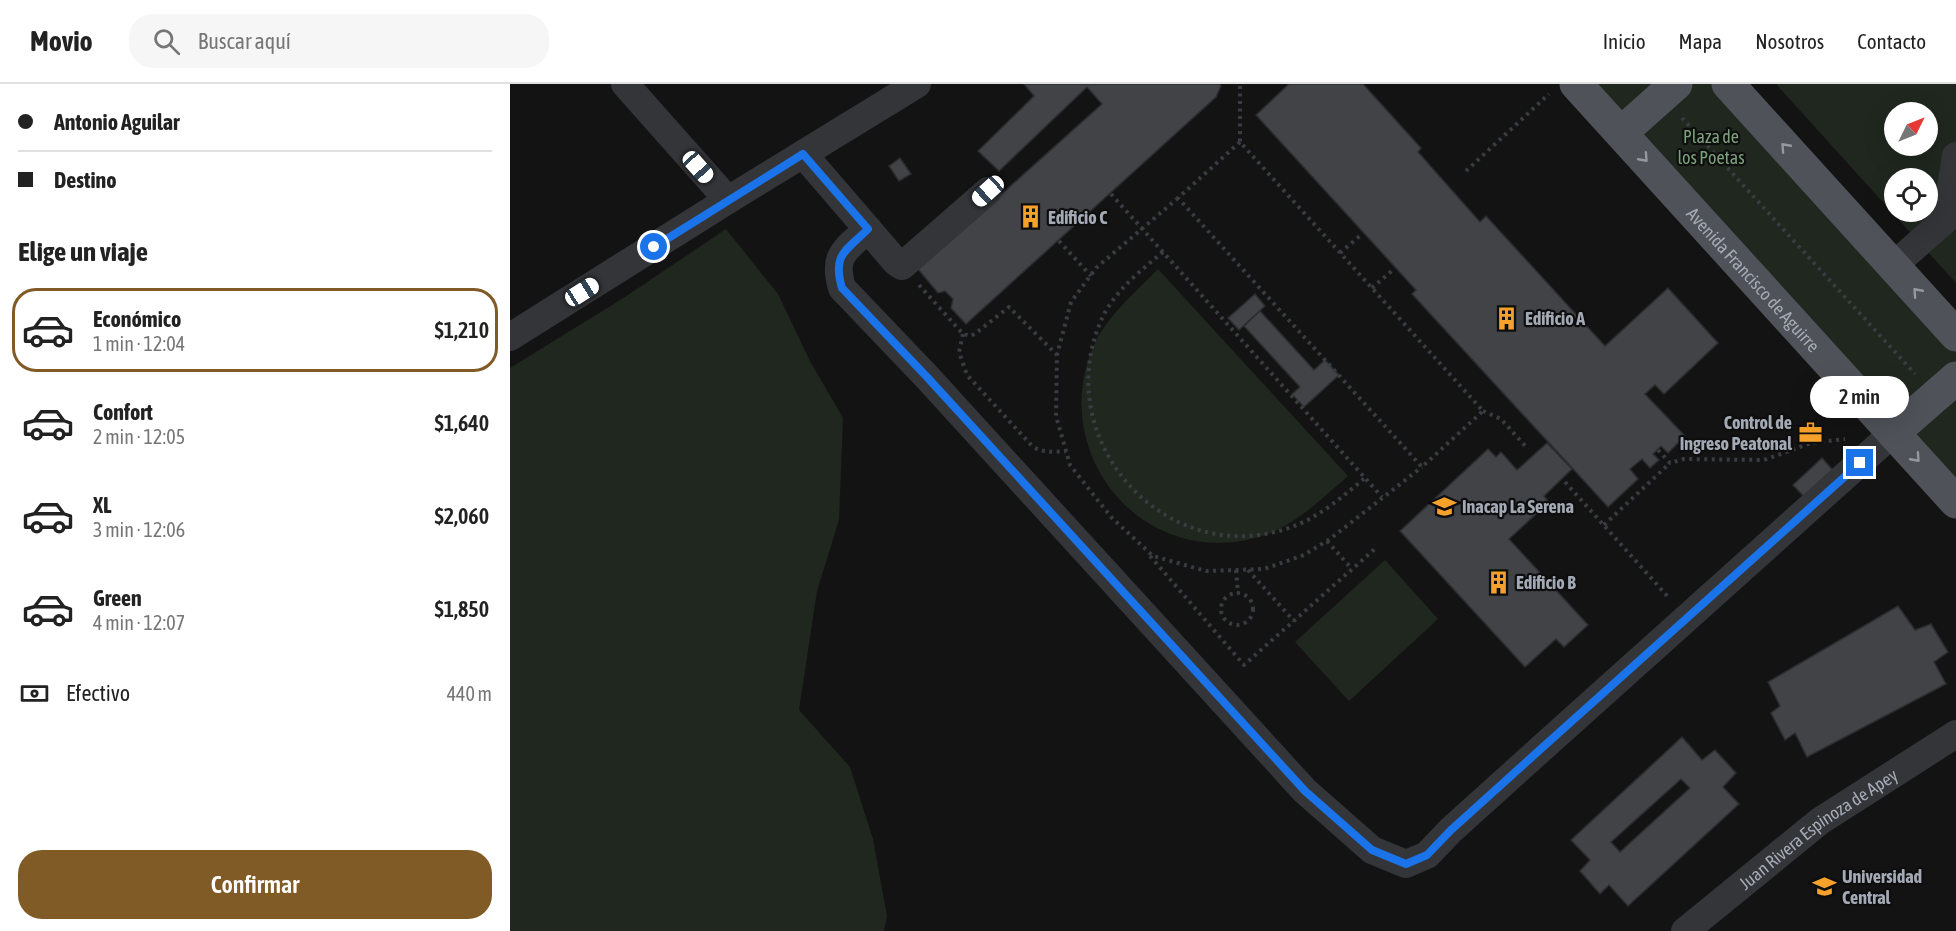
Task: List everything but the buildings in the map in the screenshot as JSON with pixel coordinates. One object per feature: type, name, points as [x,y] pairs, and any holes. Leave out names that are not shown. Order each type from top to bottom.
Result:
[{"type":"main road","points":[[1728,84],[1956,335]]},
{"type":"main road","name":"Avenida Francisco de Aguirre","points":[[1564,88],[1621,133],[1956,502]]},
{"type":"main road","points":[[1621,133],[1669,90]]},
{"type":"main road","points":[[1893,433],[1946,387]]},
{"type":"street","points":[[625,84],[728,200]]},
{"type":"street","points":[[510,337],[917,84]]},
{"type":"street","points":[[803,154],[896,262],[902,266],[988,191]]},
{"type":"street","points":[[1893,266],[1951,215],[1956,156]]},
{"type":"street","points":[[868,229],[842,254],[838,261],[837,273],[842,288],[927,377],[1305,791],[1372,850],[1406,864],[1427,855],[1467,816],[1893,433]]},
{"type":"street","name":"Juan Rivera Espinoza de Apey","points":[[1685,931],[1820,821],[1956,734]]},
{"type":"path","points":[[1240,84],[1240,142],[1483,411],[1501,419],[1528,449]]},
{"type":"path","points":[[1466,171],[1564,88]]},
{"type":"path","points":[[1669,90],[1946,387]]},
{"type":"path","points":[[1240,142],[1096,268],[1071,302],[1057,355],[1056,416],[1070,465],[1111,517],[1153,556],[1206,571],[1264,569],[1304,555],[1327,541],[1422,467],[1483,411]]},
{"type":"path","points":[[1111,194],[1382,497]]},
{"type":"path","points":[[1178,198],[1422,467]]},
{"type":"path","points":[[1340,253],[1362,234]]},
{"type":"path","points":[[1059,241],[1091,276]]},
{"type":"path","points":[[1163,252],[1142,269],[1112,301],[1093,343],[1089,366],[1088,389],[1091,412],[1102,445],[1120,475],[1136,493],[1154,508],[1175,520],[1213,532],[1245,536],[1292,527],[1314,517],[1365,478]]},
{"type":"path","points":[[902,266],[963,334],[971,336],[1010,307],[1057,355]]},
{"type":"path","points":[[1372,288],[1394,269]]},
{"type":"path","points":[[963,334],[960,352],[967,375],[1033,447],[1053,453],[1066,451]]},
{"type":"path","points":[[1604,525],[1670,463],[1684,459],[1764,460],[1811,443],[1846,439]]},
{"type":"path","points":[[1658,450],[1670,463]]},
{"type":"path","points":[[1565,482],[1687,618]]},
{"type":"path","points":[[1327,541],[1352,569]]},
{"type":"path","points":[[1140,544],[1244,665],[1377,547]]},
{"type":"path","points":[[1236,570],[1238,593]]},
{"type":"path","points":[[1247,570],[1294,621]]},
{"type":"path","points":[[1238,593],[1250,599],[1254,609],[1250,620],[1240,626],[1235,626],[1225,620],[1221,610],[1226,597],[1238,593]]},
{"type":"green space","name":"Plaza de los Poetas","points":[[1592,84],[1717,84],[1956,348],[1956,485]]},
{"type":"green space","points":[[1776,84],[1956,84],[1956,283],[1901,222],[1938,222],[1938,168],[1884,168],[1884,203]]},
{"type":"green space","points":[[726,229],[778,294],[810,361],[843,418],[839,520],[817,591],[799,710],[850,767],[873,839],[887,916],[884,931],[510,931],[510,368],[625,297]]},
{"type":"green space","points":[[1158,269],[1348,476],[1305,513],[1268,534],[1255,538],[1213,543],[1175,536],[1141,518],[1114,493],[1094,461],[1083,425],[1083,385],[1094,345],[1114,314]]},
{"type":"green space","points":[[1385,560],[1438,619],[1349,701],[1295,642]]},
{"type":"place","name":"Edificio C","points":[[1030,217]]},
{"type":"place","name":"Edificio A","points":[[1507,318]]},
{"type":"place","name":"Control de Ingreso Peatonal","points":[[1810,432]]},
{"type":"place","name":"Inacap La Serena","points":[[1444,506]]},
{"type":"place","name":"Edificio B","points":[[1498,582]]},
{"type":"place","name":"Universidad Central","points":[[1824,886]]},
{"type":"route","points":[[654,247],[803,154],[868,229],[842,254],[838,261],[837,273],[842,288],[927,377],[1305,791],[1372,850],[1406,864],[1427,855],[1451,830],[1860,463]]}]
